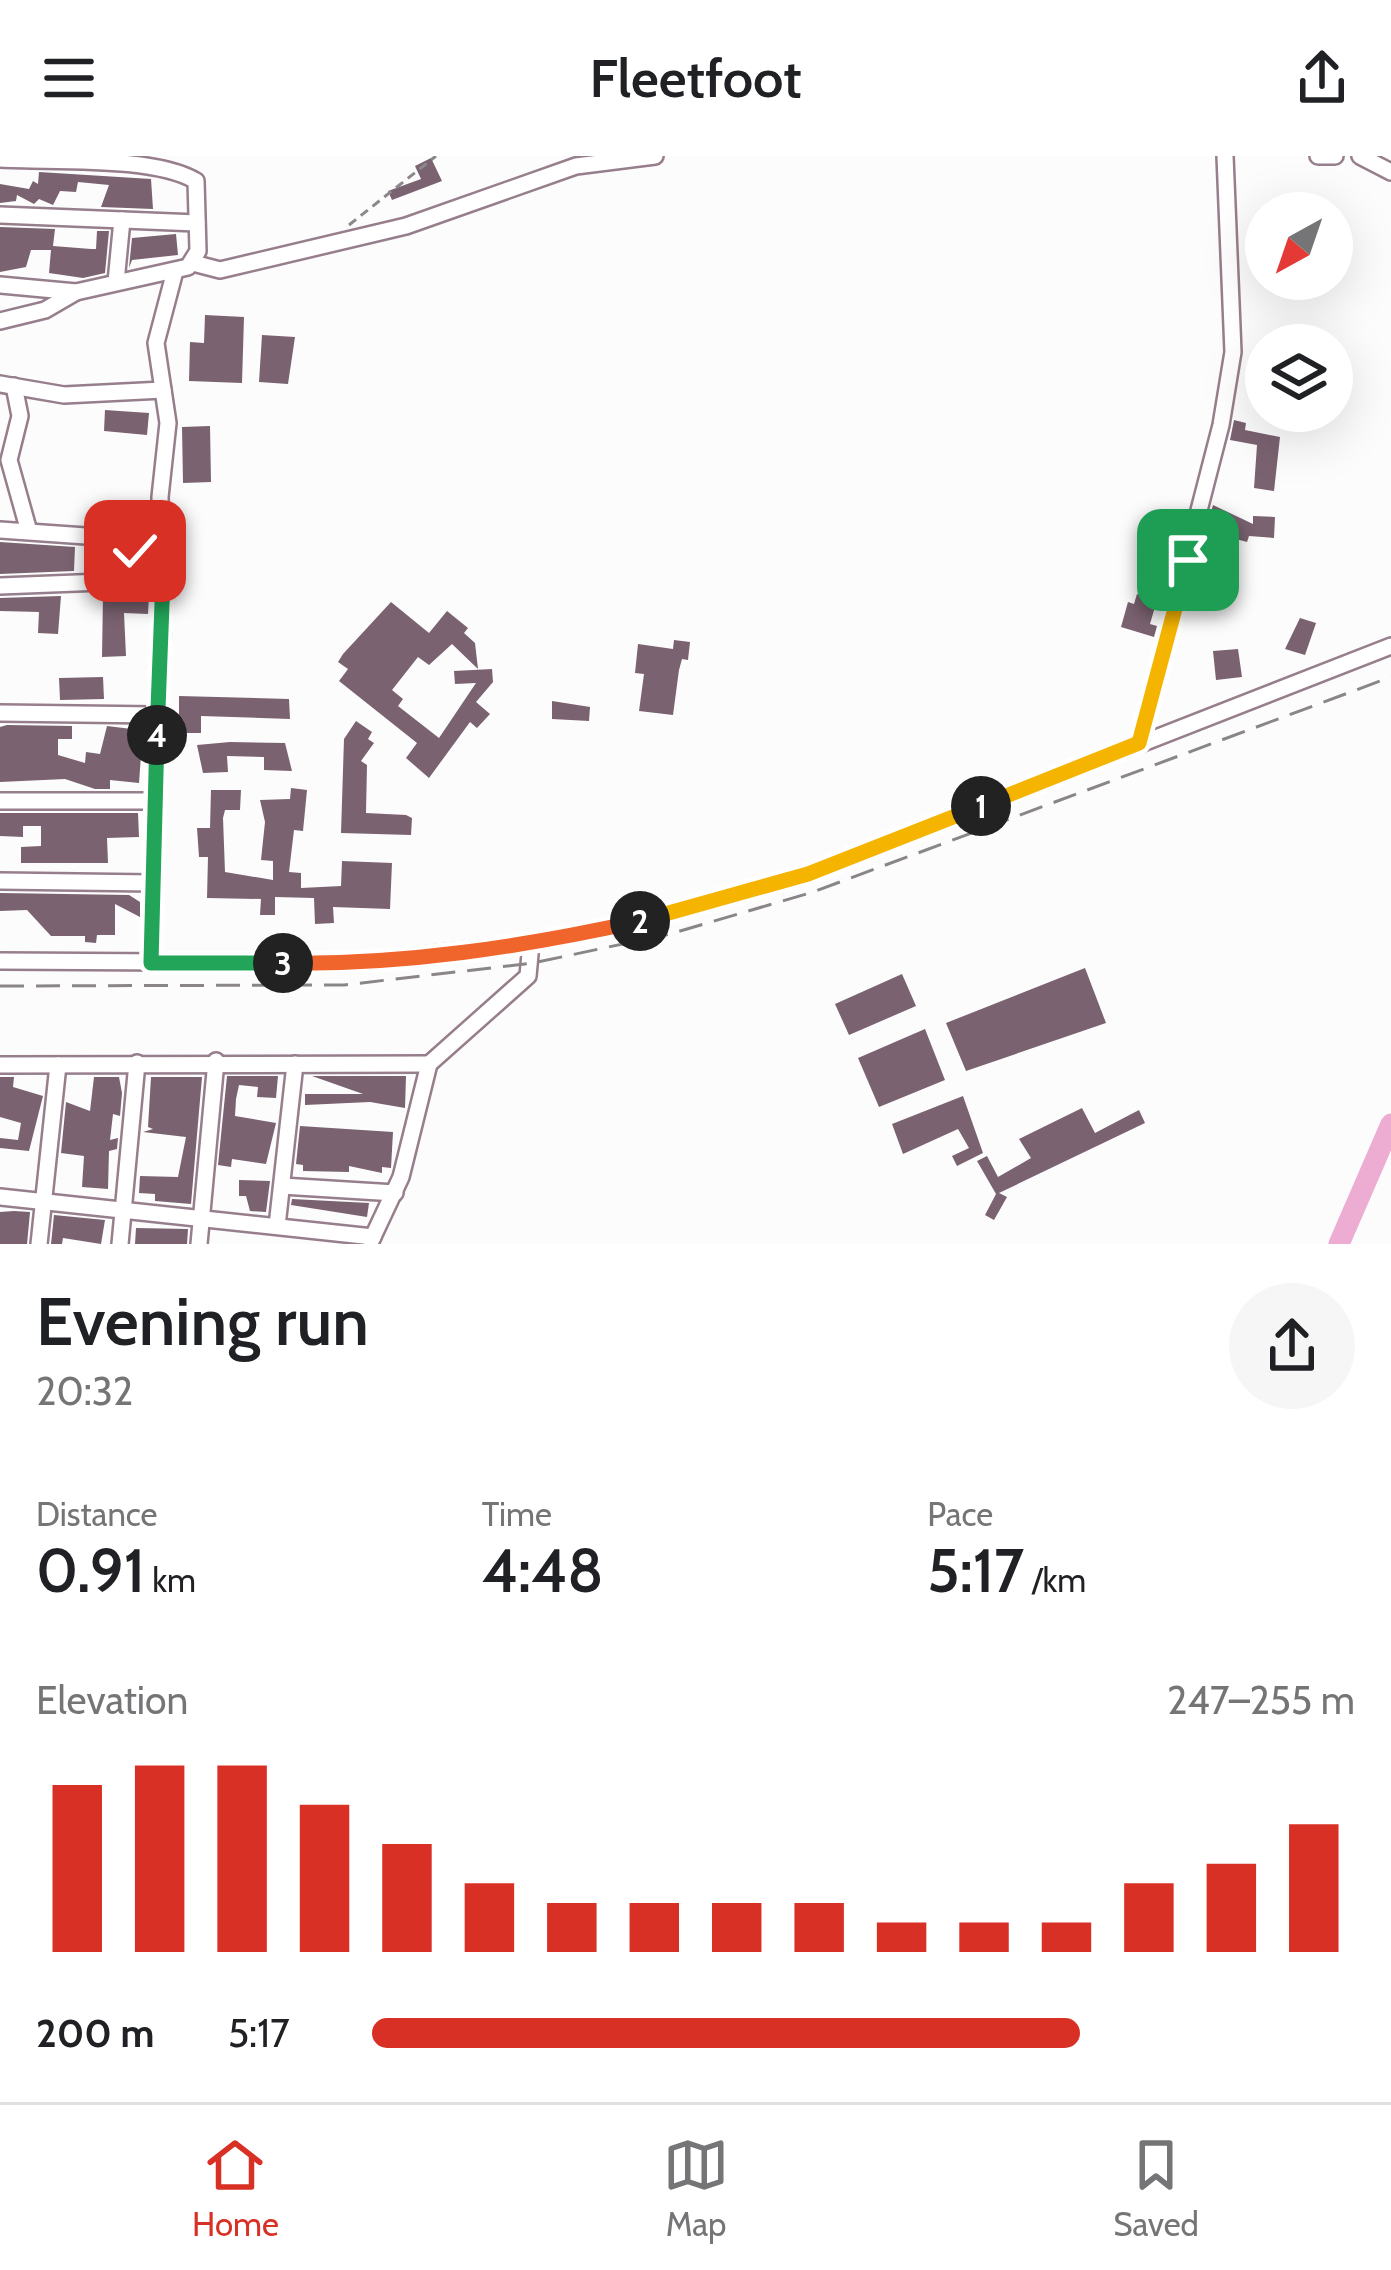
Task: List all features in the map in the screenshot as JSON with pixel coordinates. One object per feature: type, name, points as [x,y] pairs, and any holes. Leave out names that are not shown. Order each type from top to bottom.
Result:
[{"type":"street","points":[[0,321],[45,310],[76,292],[193,263],[220,270],[406,226],[576,166],[656,156]]},
{"type":"street","points":[[1139,743],[1221,425],[1233,352],[1225,156]]},
{"type":"street","points":[[1318,156],[1335,156]]},
{"type":"street","points":[[1360,156],[1391,172]]},
{"type":"street","points":[[0,158],[164,162],[196,182],[193,263]]},
{"type":"street","points":[[0,214],[197,223]]},
{"type":"street","points":[[116,282],[122,220]]},
{"type":"street","points":[[151,963],[156,715],[162,673],[154,579],[168,423],[156,343],[175,271]]},
{"type":"street","points":[[0,285],[76,292]]},
{"type":"street","points":[[28,528],[10,460],[20,421],[7,385],[64,395],[163,390]]},
{"type":"street","points":[[0,530],[28,528],[114,541],[141,556],[154,579]]},
{"type":"street","points":[[0,586],[154,579]]},
{"type":"street","points":[[0,961],[371,962],[531,943],[637,922],[808,874],[1391,646]]},
{"type":"street","points":[[0,713],[156,715]]},
{"type":"street","points":[[0,801],[156,801]]},
{"type":"street","points":[[0,881],[153,883]]},
{"type":"street","points":[[0,1197],[278,1226],[371,1241],[395,1193],[429,1064],[528,976],[531,943]]},
{"type":"street","points":[[199,1244],[216,1061]]},
{"type":"street","points":[[120,1244],[137,1063]]},
{"type":"street","points":[[278,1226],[296,1064]]},
{"type":"street","points":[[0,1065],[429,1064]]},
{"type":"street","points":[[39,1244],[58,1065]]},
{"type":"street","points":[[282,1186],[395,1193]]},
{"type":"path","points":[[324,245],[436,156]]},
{"type":"building","points":[[431,158],[442,181],[392,200],[388,191],[421,179],[415,166]]},
{"type":"building","points":[[39,172],[151,179],[153,209],[101,207],[109,185],[78,182],[76,192],[60,191],[53,205],[39,199],[34,204],[17,195],[16,201],[0,203],[0,184],[29,189],[33,181],[38,184]]},
{"type":"building","points":[[0,227],[55,229],[53,246],[91,249],[96,249],[97,231],[109,231],[105,273],[83,278],[49,273],[51,250],[31,250],[26,267],[0,272]]},
{"type":"building","points":[[176,234],[178,255],[132,260],[129,268],[132,238]]},
{"type":"building","points":[[205,315],[244,317],[242,383],[189,381],[190,342],[204,343]]},
{"type":"building","points":[[262,335],[295,337],[288,384],[259,382]]},
{"type":"building","points":[[105,410],[149,413],[147,435],[104,431]]},
{"type":"building","points":[[1234,420],[1245,423],[1245,432],[1280,437],[1274,491],[1254,488],[1257,445],[1230,440]]},
{"type":"building","points":[[210,426],[211,482],[183,483],[182,427]]},
{"type":"building","points":[[1213,505],[1253,524],[1253,516],[1275,517],[1274,538],[1249,536],[1247,542],[1206,531]]},
{"type":"building","points":[[0,542],[75,547],[74,571],[0,574]]},
{"type":"building","points":[[149,593],[148,614],[124,613],[126,656],[102,657],[103,594]]},
{"type":"building","points":[[1137,594],[1157,600],[1150,624],[1157,626],[1154,637],[1121,627],[1128,602],[1134,604]]},
{"type":"building","points":[[61,596],[58,634],[38,633],[39,612],[0,611],[0,598]]},
{"type":"building","points":[[391,602],[429,633],[447,611],[468,628],[464,633],[475,643],[478,669],[452,644],[429,665],[418,657],[392,690],[403,699],[398,706],[439,738],[476,683],[455,684],[454,671],[492,669],[493,682],[476,702],[490,714],[477,728],[470,722],[429,778],[406,758],[417,743],[339,681],[348,669],[338,662],[343,654]]},
{"type":"building","points":[[1300,618],[1316,623],[1305,655],[1285,649]]},
{"type":"building","points":[[674,640],[690,642],[688,660],[682,659],[679,670],[673,715],[639,711],[644,674],[635,673],[638,644],[673,649]]},
{"type":"building","points":[[1238,649],[1242,677],[1216,680],[1213,651]]},
{"type":"building","points":[[103,677],[104,699],[60,700],[59,678]]},
{"type":"building","points":[[179,696],[289,699],[290,719],[201,716],[201,733],[179,733]]},
{"type":"building","points":[[552,701],[590,707],[589,721],[552,719]]},
{"type":"building","points":[[356,721],[372,732],[368,739],[374,743],[361,761],[367,765],[366,813],[406,815],[412,818],[411,835],[341,833],[344,739]]},
{"type":"building","points":[[72,726],[72,739],[58,739],[58,755],[85,763],[86,752],[100,754],[107,726],[140,730],[134,753],[141,755],[139,783],[110,780],[110,789],[95,789],[65,779],[0,782],[0,727]]},
{"type":"building","points":[[285,743],[292,771],[264,770],[264,757],[227,756],[228,772],[203,773],[197,745]]},
{"type":"building","points":[[291,788],[307,790],[303,831],[294,830],[289,872],[301,873],[301,888],[341,886],[342,861],[392,863],[390,909],[333,907],[334,923],[315,924],[314,898],[275,897],[275,915],[260,915],[261,899],[207,898],[208,857],[199,857],[197,828],[210,828],[211,790],[241,790],[240,810],[225,810],[223,818],[225,872],[273,880],[273,861],[261,860],[265,822],[260,800],[290,799]]},
{"type":"building","points":[[0,813],[138,813],[139,837],[107,838],[108,863],[21,863],[21,847],[41,846],[41,826],[23,826],[23,837],[0,836]]},
{"type":"building","points":[[0,893],[129,895],[140,902],[140,917],[115,904],[115,935],[97,935],[96,943],[85,942],[85,936],[51,936],[27,910],[0,911]]},
{"type":"building","points":[[1085,968],[1106,1023],[966,1071],[946,1023]]},
{"type":"building","points":[[902,974],[916,1006],[849,1035],[835,1004]]},
{"type":"building","points":[[925,1029],[945,1080],[879,1107],[858,1058]]},
{"type":"building","points":[[227,1076],[278,1076],[276,1098],[257,1097],[258,1087],[239,1085],[236,1099],[235,1116],[276,1123],[266,1164],[232,1159],[231,1167],[218,1165]]},
{"type":"building","points":[[312,1076],[406,1076],[405,1108],[370,1102],[305,1105],[305,1094],[363,1094]]},
{"type":"building","points":[[0,1077],[14,1077],[13,1087],[43,1096],[29,1151],[0,1148],[0,1138],[18,1140],[21,1123],[0,1117]]},
{"type":"building","points":[[94,1077],[119,1077],[122,1093],[120,1116],[113,1114],[110,1140],[118,1138],[117,1149],[109,1151],[108,1189],[82,1187],[84,1156],[61,1153],[66,1102],[90,1111]]},
{"type":"building","points":[[151,1077],[202,1077],[191,1204],[155,1201],[155,1194],[139,1193],[140,1176],[178,1177],[186,1137],[143,1132],[153,1129],[148,1127]]},
{"type":"building","points":[[963,1096],[983,1153],[957,1166],[952,1156],[969,1148],[958,1129],[903,1154],[892,1124]]},
{"type":"building","points":[[1082,1108],[1095,1133],[1139,1110],[1145,1123],[999,1193],[1007,1197],[994,1220],[985,1215],[996,1194],[977,1161],[987,1156],[998,1177],[1031,1158],[1019,1139]]},
{"type":"building","points":[[300,1126],[393,1132],[391,1168],[382,1167],[382,1173],[349,1166],[349,1172],[303,1171],[303,1165],[296,1164]]},
{"type":"building","points":[[239,1180],[270,1181],[266,1212],[250,1211],[246,1196],[239,1196]]},
{"type":"building","points":[[292,1199],[369,1203],[367,1217],[291,1205]]},
{"type":"building","points":[[0,1212],[30,1212],[27,1244],[0,1244]]},
{"type":"building","points":[[54,1215],[105,1220],[101,1244],[63,1238],[62,1244],[51,1244]]},
{"type":"building","points":[[136,1228],[188,1229],[187,1244],[135,1244]]},
{"type":"waterway","points":[[1339,1244],[1391,1124]]},
{"type":"railway","points":[[0,986],[344,985],[533,963],[670,934],[813,892],[1391,677]]},
{"type":"route","points":[[135,551],[141,556],[146,580],[163,578],[151,963],[354,963],[504,947],[637,922],[808,874],[1139,743],[1144,710],[1188,560]]}]
